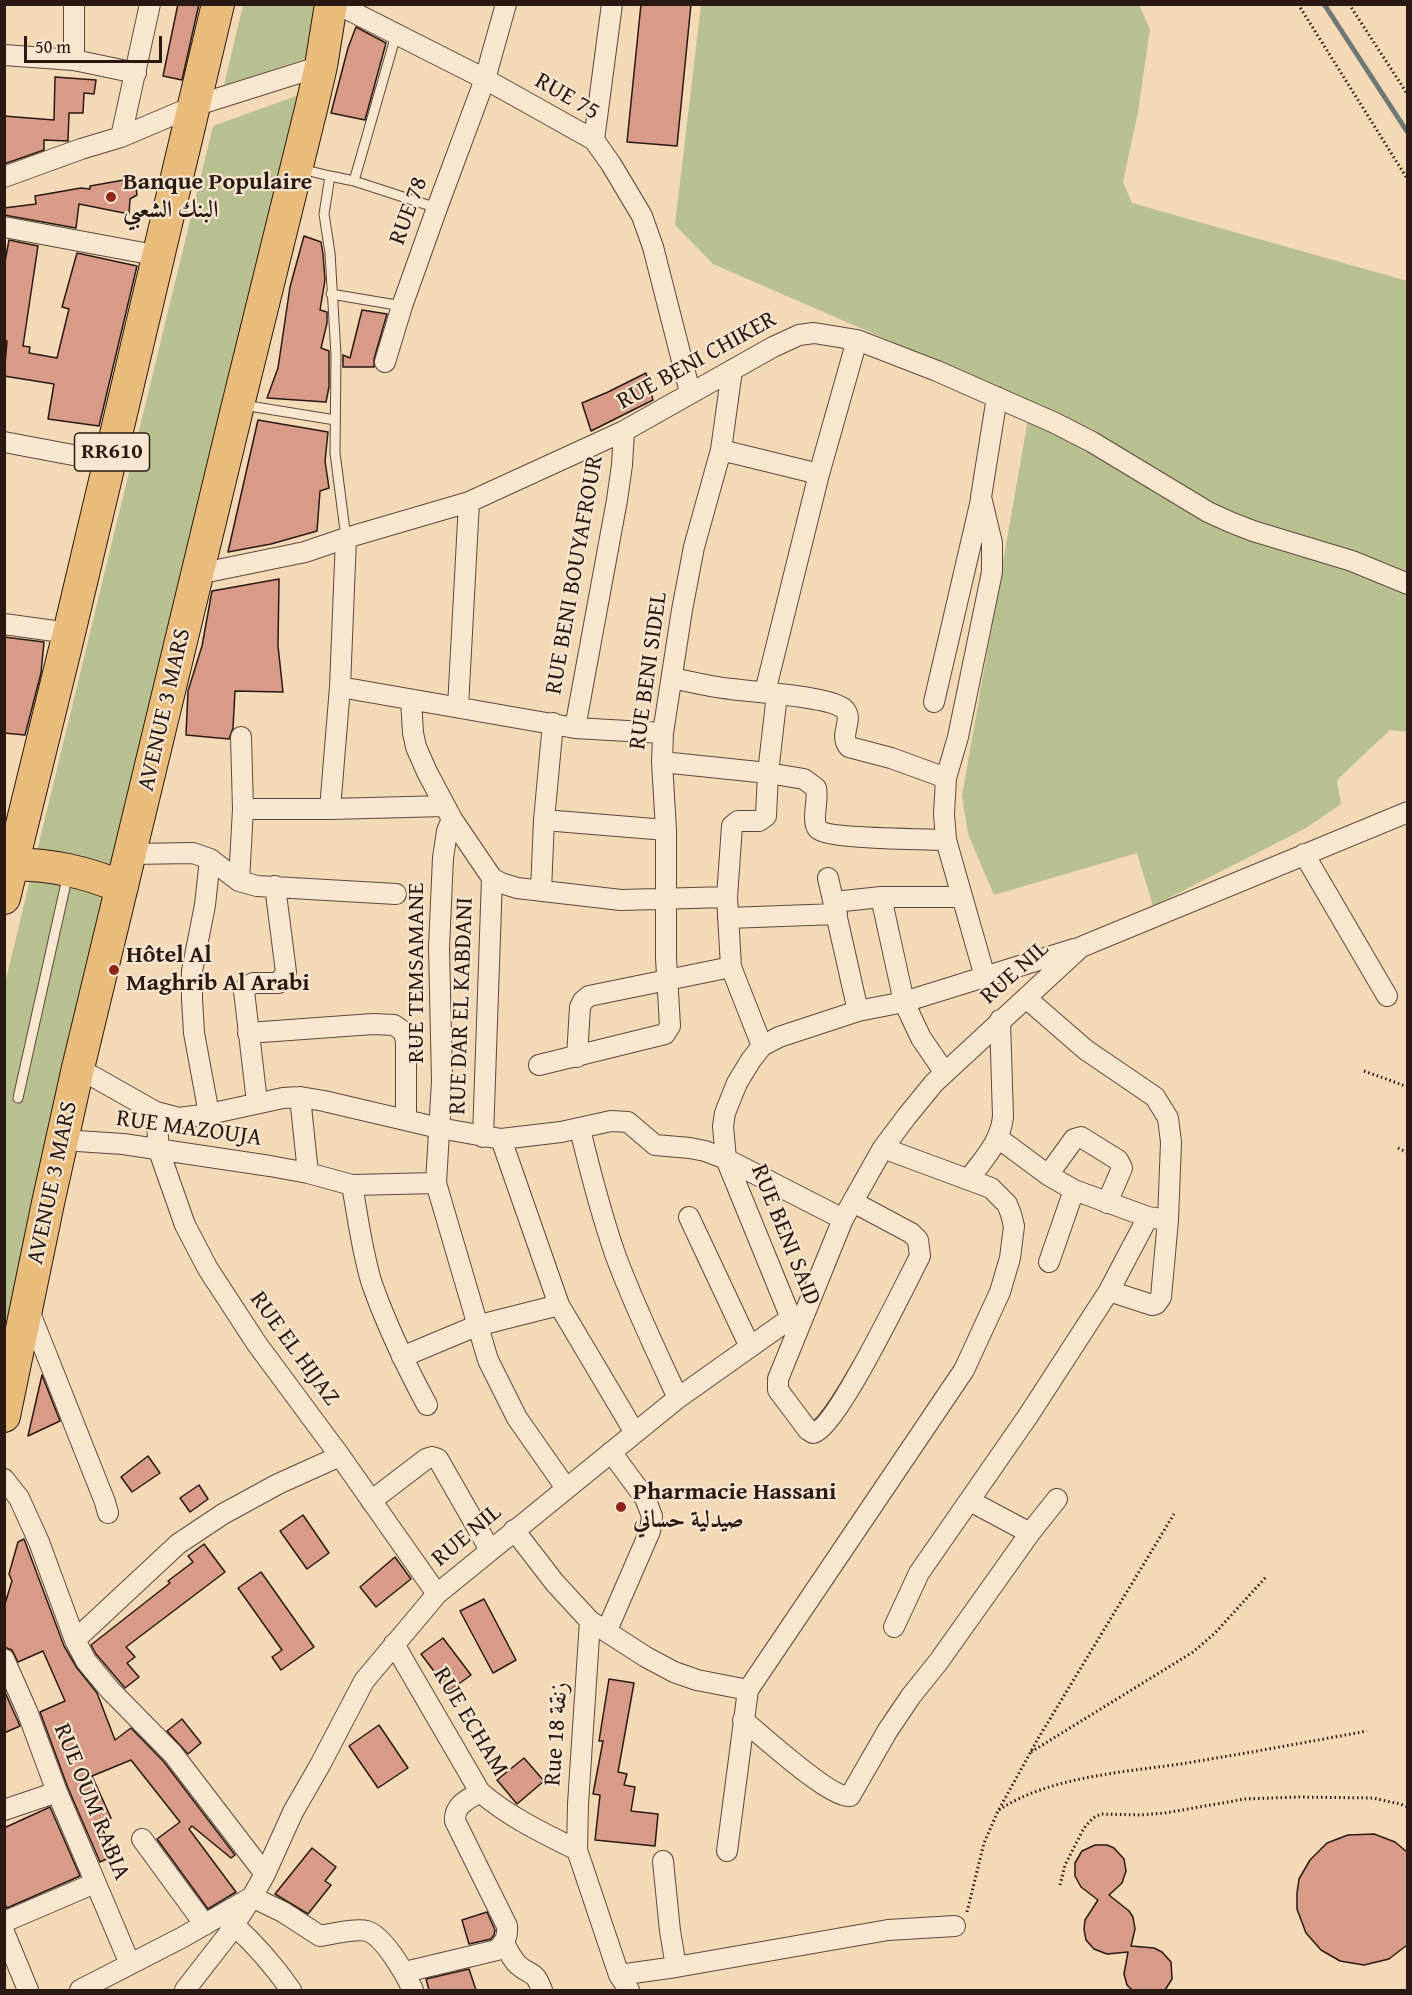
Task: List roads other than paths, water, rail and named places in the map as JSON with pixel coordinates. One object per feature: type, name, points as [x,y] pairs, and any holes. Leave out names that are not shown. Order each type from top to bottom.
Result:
[{"type":"main road","name":"RR610","points":[[4,898],[9,864],[69,633],[218,4]]},
{"type":"main road","name":"AVENUE 3 MARS","points":[[4,1416],[78,1068],[297,168],[321,66],[331,4]]},
{"type":"main road","points":[[9,864],[69,869],[96,876],[122,887]]},
{"type":"street","points":[[74,4],[74,60]]},
{"type":"street","points":[[121,137],[150,4]]},
{"type":"street","name":"RUE 75","points":[[337,4],[486,79],[594,140],[642,216],[653,247],[690,392]]},
{"type":"street","name":"RUE 78","points":[[385,362],[402,306],[486,79],[506,4]]},
{"type":"street","points":[[594,140],[612,4]]},
{"type":"street","points":[[4,55],[74,60],[136,73]]},
{"type":"street","points":[[4,177],[121,137],[194,106],[321,66]]},
{"type":"street","points":[[4,227],[160,256]]},
{"type":"street","name":"RUE BENI CHIKER","points":[[198,574],[305,552],[469,502],[624,431],[773,347],[799,335],[814,333],[857,340],[937,371],[1092,442],[1208,512],[1253,531],[1352,561],[1407,584]]},
{"type":"street","points":[[857,340],[819,474],[771,693],[766,816],[759,821],[738,821],[732,826],[727,897],[731,967],[762,1046],[779,1036],[858,1011],[904,1002],[1081,947]]},
{"type":"street","name":"RUE BENI SIDEL","points":[[578,1057],[665,1034],[670,1026],[665,900],[666,830],[662,762],[663,733],[682,610],[694,547],[721,450],[732,370]]},
{"type":"street","points":[[934,702],[981,497],[997,397]]},
{"type":"street","name":"RUE BENI BOUYAFROUR","points":[[575,728],[618,500],[624,431]]},
{"type":"street","points":[[4,442],[110,462]]},
{"type":"street","points":[[721,450],[819,474]]},
{"type":"street","points":[[981,497],[992,543],[992,572],[958,737],[946,778],[944,814],[946,840],[985,977]]},
{"type":"street","points":[[458,707],[469,502]]},
{"type":"street","points":[[330,810],[340,687],[346,538]]},
{"type":"street","points":[[4,624],[69,633]]},
{"type":"street","points":[[672,678],[836,704],[846,712],[848,721],[844,734],[849,747],[946,778]]},
{"type":"street","points":[[340,687],[575,728],[663,733]]},
{"type":"street","points":[[411,700],[416,747],[449,812],[492,878],[507,886],[621,900],[727,897]]},
{"type":"street","points":[[541,891],[552,723]]},
{"type":"street","points":[[239,881],[243,809],[241,737]]},
{"type":"street","points":[[662,762],[804,779],[814,785],[818,792],[815,823],[819,831],[825,833],[843,836],[946,840]]},
{"type":"street","points":[[243,809],[449,812]]},
{"type":"street","name":"RUE TEMSAMANE","points":[[449,812],[443,858],[439,947],[442,1081],[436,1183],[476,1326],[488,1360],[517,1418],[566,1488]]},
{"type":"street","name":"RUE NIL","points":[[195,1986],[266,1874],[293,1812],[364,1681],[394,1644],[437,1594],[678,1398],[750,1347],[794,1324],[843,1219],[883,1148],[907,1116],[945,1073],[1081,947],[1407,812]]},
{"type":"street","points":[[544,820],[666,830]]},
{"type":"street","points":[[131,854],[193,853],[210,859],[239,881],[257,886],[396,894]]},
{"type":"street","points":[[1304,855],[1387,996]]},
{"type":"street","points":[[209,1114],[194,1033],[192,970],[205,905],[210,859]]},
{"type":"street","name":"RUE DAR EL KABDANI","points":[[492,878],[492,1138]]},
{"type":"street","points":[[828,878],[858,1011]]},
{"type":"street","points":[[257,1102],[244,996],[245,988],[254,983],[278,982],[286,972],[275,886]]},
{"type":"street","points":[[728,918],[835,908],[881,897],[962,897]]},
{"type":"street","points":[[881,897],[904,1002],[921,1038],[945,1073]]},
{"type":"street","points":[[539,1065],[578,1057],[580,1007],[583,1000],[595,993],[731,967]]},
{"type":"street","points":[[1026,998],[1086,1050],[1146,1090],[1163,1108],[1171,1128],[1168,1220],[1160,1300],[1152,1305],[1109,1291]]},
{"type":"street","points":[[969,1179],[998,1138],[1003,1117],[1000,1020]]},
{"type":"street","points":[[248,1033],[373,1024],[398,1027],[404,1032],[406,1042],[406,1120]]},
{"type":"street","name":"RUE BENI SAID","points":[[762,1046],[751,1060],[728,1102],[723,1126],[726,1159],[794,1324]]},
{"type":"street","points":[[78,1068],[156,1112],[179,1118],[209,1114],[257,1102],[300,1097],[492,1138],[580,1129],[611,1121],[628,1122],[655,1145],[690,1148],[726,1159],[843,1219]]},
{"type":"street","points":[[300,1097],[308,1173]]},
{"type":"street","name":"RUE EL HIJAZ","points":[[156,1112],[159,1151],[185,1225],[208,1269],[257,1344],[340,1456],[437,1594]]},
{"type":"street","points":[[580,1129],[598,1202],[615,1255],[639,1314],[678,1398]]},
{"type":"street","points":[[1048,1175],[1074,1139],[1081,1137],[1118,1160],[1121,1165],[1122,1168],[1107,1203]]},
{"type":"street","points":[[492,1138],[558,1305],[635,1433]]},
{"type":"street","points":[[998,1138],[1048,1175],[1074,1190],[1148,1217],[1168,1220]]},
{"type":"street","name":"RUE MAZOUJA","points":[[62,1140],[123,1144],[270,1166],[352,1185],[436,1183]]},
{"type":"street","points":[[727,1851],[748,1690],[964,1370],[996,1300],[1010,1258],[1014,1226],[1011,1214],[1007,1204],[992,1188],[883,1148]]},
{"type":"street","points":[[352,1185],[372,1284],[402,1357],[427,1405]]},
{"type":"street","points":[[1049,1262],[1074,1190]]},
{"type":"street","points":[[794,1324],[777,1385],[782,1396],[808,1430],[813,1433],[823,1428],[843,1400],[921,1256],[918,1240],[911,1233],[853,1202]]},
{"type":"street","points":[[689,1217],[750,1347]]},
{"type":"street","points":[[894,1627],[919,1573],[1028,1416],[1109,1291],[1148,1217]]},
{"type":"street","points":[[402,1357],[476,1326],[558,1305]]},
{"type":"street","points":[[27,1306],[108,1513]]},
{"type":"street","name":"Rue 18 زنقة","points":[[611,1452],[645,1498],[652,1516],[650,1531],[599,1625],[578,1804],[577,1850],[624,1983]]},
{"type":"street","points":[[75,1640],[178,1544],[260,1494],[340,1456]]},
{"type":"street","points":[[371,1501],[426,1459],[432,1457],[438,1459],[490,1550]]},
{"type":"street","points":[[4,1479],[19,1498],[39,1542],[75,1640],[86,1661],[173,1754],[266,1874]]},
{"type":"street","points":[[743,1720],[837,1794],[844,1797],[850,1796],[888,1730],[1057,1499]]},
{"type":"street","points":[[970,1501],[1030,1533]]},
{"type":"street","points":[[514,1530],[555,1583],[599,1625],[646,1657],[674,1672],[697,1680],[748,1690]]},
{"type":"street","name":"RUE ECHAM","points":[[394,1644],[480,1792],[518,1820],[577,1850]]},
{"type":"street","name":"RUE OUM RABIA","points":[[4,1659],[130,1964]]},
{"type":"street","points":[[4,1810],[57,1792]]},
{"type":"street","points":[[405,1971],[497,1950],[504,1943],[508,1934],[507,1926],[455,1821],[456,1810],[461,1804],[480,1792]]},
{"type":"street","points":[[142,1839],[205,1925]]},
{"type":"street","points":[[663,1862],[676,1967]]},
{"type":"street","points":[[4,1922],[95,1883]]},
{"type":"street","points":[[80,1990],[205,1925],[252,1897],[283,1912],[320,1936],[365,1930],[376,1935],[405,1971],[413,1990]]},
{"type":"street","points":[[234,1925],[254,1943],[291,1990]]},
{"type":"street","points":[[624,1983],[676,1967],[888,1930],[955,1926]]},
{"type":"street","points":[[4,1932],[28,1990]]},
{"type":"street","points":[[504,1943],[513,1959],[538,1980],[542,1990]]},
{"type":"lane","points":[[354,182],[396,35]]},
{"type":"lane","points":[[297,168],[354,182],[437,208]]},
{"type":"lane","points":[[330,176],[324,214],[330,253],[336,355],[335,453],[346,538]]},
{"type":"lane","points":[[331,294],[402,306]]},
{"type":"lane","points":[[238,405],[335,420]]},
{"type":"lane","points":[[18,1098],[69,869]]},
{"type":"waterway","points":[[1324,4],[1408,133]]},
{"type":"place","name":"Banque Populaire البنك الشعبي","points":[[111,197]]},
{"type":"place","name":"Hôtel Al Maghrib Al Arabi","points":[[114,970]]},
{"type":"place","name":"Pharmacie Hassani صيدلية حساني","points":[[621,1507]]}]
